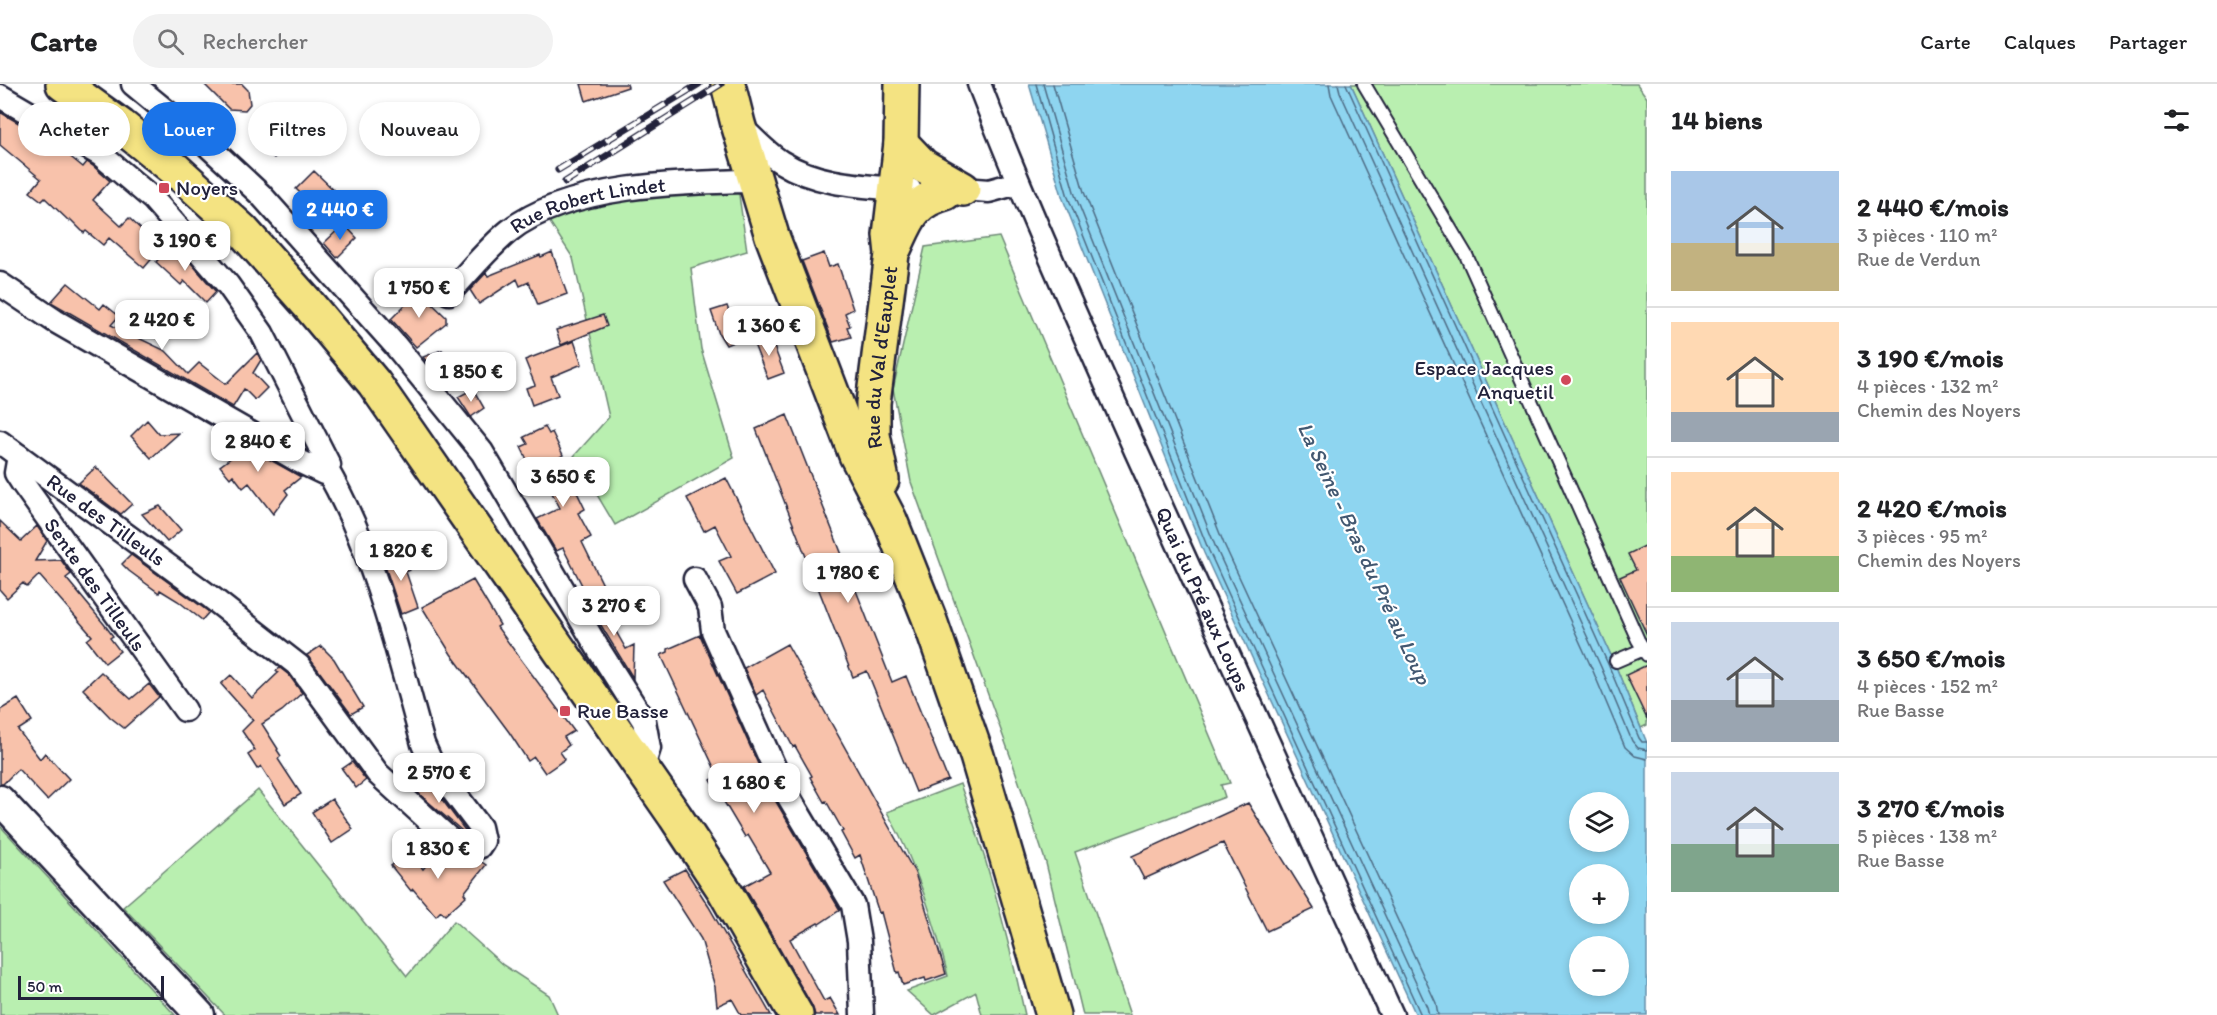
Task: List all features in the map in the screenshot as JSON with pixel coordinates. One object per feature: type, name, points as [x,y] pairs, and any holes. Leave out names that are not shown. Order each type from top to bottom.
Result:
[{"type":"main road","points":[[63,84],[88,102]]},
{"type":"main road","name":"Rue du Val d'Eauplet","points":[[728,84],[772,236],[856,455],[890,520]]},
{"type":"main road","name":"Rue du Val d'Eauplet","points":[[890,520],[873,435],[873,403],[892,254],[890,235],[901,143],[902,84]]},
{"type":"main road","points":[[130,133],[176,170],[242,230],[374,383],[724,890],[796,1015]]},
{"type":"main road","points":[[901,143],[923,166],[954,191]]},
{"type":"main road","points":[[892,254],[903,226],[912,212],[922,202],[954,191]]},
{"type":"main road","points":[[890,520],[929,618],[977,756],[1053,1015]]},
{"type":"street","points":[[133,84],[206,144],[261,195],[395,345],[482,452],[599,650],[644,721],[649,748],[642,770]]},
{"type":"street","name":"Quai du Pré aux Loups","points":[[979,84],[1011,151],[1018,183],[1361,929],[1392,1015]]},
{"type":"street","points":[[0,96],[18,107]]},
{"type":"street","points":[[738,124],[773,156],[792,168],[838,183],[896,189],[954,191],[989,191],[1018,183]]},
{"type":"street","points":[[0,284],[55,321],[299,461],[324,473],[329,465],[297,399],[262,333],[249,314],[228,285],[153,199],[102,156]]},
{"type":"street","name":"Rue Robert Lindet","points":[[449,293],[509,231],[542,210],[588,195],[672,184],[756,181]]},
{"type":"street","name":"Rue des Tilleuls","points":[[0,442],[212,598],[298,666],[378,774],[457,846],[469,851],[479,847],[483,841],[480,827],[431,762],[423,744],[387,617],[361,540],[326,468]]},
{"type":"street","name":"Sente des Tilleuls","points":[[19,456],[16,473],[23,484],[184,710]]},
{"type":"street","points":[[695,579],[710,607],[712,631],[784,789],[853,905],[859,941],[862,1015]]},
{"type":"street","points":[[0,800],[200,1015]]},
{"type":"lane","points":[[1364,84],[1466,255],[1645,652],[1616,661]]},
{"type":"green space","name":"Espace Jacques Anquetil","points":[[1351,84],[1637,84],[1647,98],[1647,725],[1641,728],[1614,662]]},
{"type":"green space","points":[[737,181],[747,251],[691,268],[701,349],[734,458],[615,525],[574,456],[609,417],[573,258],[542,210]]},
{"type":"green space","points":[[999,237],[1230,783],[1221,785],[1225,797],[1075,852],[1130,1015],[1083,1015],[1046,863],[1011,758],[911,482],[893,389],[925,247]]},
{"type":"green space","points":[[960,784],[997,899],[1025,1015],[982,1015],[976,992],[934,1015],[907,991],[948,976],[923,892],[898,832],[887,812]]},
{"type":"green space","points":[[258,790],[407,976],[454,921],[503,965],[549,995],[558,1015],[225,1015],[123,907]]},
{"type":"green space","points":[[0,826],[4,830],[175,1015],[0,1015]]},
{"type":"water","name":"La Seine - Bras du Pré au Loup","points":[[1029,84],[1351,84],[1614,662],[1647,743],[1647,1015],[1416,1015],[1204,553],[1063,199]]},
{"type":"building","points":[[204,84],[242,84],[248,90],[250,102],[245,110],[236,109],[236,102],[222,102]]},
{"type":"building","points":[[581,84],[627,84],[628,87],[586,101]]},
{"type":"building","points":[[0,112],[18,123],[18,156],[70,156],[83,167],[87,162],[110,181],[93,200],[121,226],[129,218],[161,248],[144,268],[109,238],[103,245],[86,231],[84,233],[45,198],[42,201],[30,192],[41,179],[0,145]]},
{"type":"building","points":[[314,171],[340,196],[322,214],[296,189]]},
{"type":"building","points":[[344,224],[357,238],[337,258],[324,243]]},
{"type":"building","points":[[173,242],[216,292],[206,303],[184,281],[181,285],[156,262]]},
{"type":"building","points":[[552,252],[567,294],[538,305],[529,282],[520,286],[517,279],[479,304],[470,290],[486,273],[488,276]]},
{"type":"building","points":[[824,253],[829,267],[838,264],[853,309],[845,313],[851,337],[833,342],[802,261]]},
{"type":"building","points":[[68,283],[100,309],[104,304],[119,316],[111,325],[166,351],[188,374],[199,363],[226,384],[257,353],[261,360],[253,373],[267,388],[255,400],[244,389],[233,407],[51,302]]},
{"type":"building","points":[[419,291],[446,317],[446,323],[416,347],[391,319]]},
{"type":"building","points":[[727,306],[740,339],[726,345],[719,334],[711,311]]},
{"type":"building","points":[[603,315],[607,326],[561,345],[556,330]]},
{"type":"building","points":[[770,336],[784,373],[768,379],[753,342]]},
{"type":"building","points":[[574,341],[582,364],[551,377],[558,395],[532,405],[526,388],[535,385],[525,360]]},
{"type":"building","points":[[442,350],[452,361],[437,374],[423,357]]},
{"type":"building","points":[[473,389],[484,408],[471,417],[458,397]]},
{"type":"building","points":[[787,415],[892,682],[906,676],[948,780],[916,792],[867,671],[853,677],[756,429]]},
{"type":"building","points":[[147,420],[159,434],[179,433],[151,458],[131,436]]},
{"type":"building","points":[[545,427],[549,434],[552,432],[563,455],[560,457],[585,509],[578,513],[591,537],[582,542],[605,589],[588,597],[563,548],[556,551],[537,519],[560,508],[538,467],[532,470],[521,447],[528,444],[524,437]]},
{"type":"building","points":[[215,429],[301,477],[285,490],[288,494],[273,514],[249,483],[243,488],[233,475],[230,478],[220,466],[240,451],[212,435]]},
{"type":"building","points":[[96,467],[132,504],[121,514],[79,483]]},
{"type":"building","points":[[726,478],[775,574],[737,594],[719,561],[731,556],[715,525],[704,531],[687,498]]},
{"type":"building","points":[[160,506],[181,530],[167,542],[142,514]]},
{"type":"building","points":[[0,521],[21,541],[37,526],[47,541],[35,561],[61,560],[71,574],[66,578],[113,636],[110,638],[120,651],[105,663],[87,640],[92,636],[39,575],[27,587],[23,583],[7,598],[0,590]]},
{"type":"building","points":[[1647,545],[1647,635],[1620,577],[1636,570],[1628,554]]},
{"type":"building","points":[[402,552],[410,570],[406,572],[418,607],[401,614],[383,560]]},
{"type":"building","points":[[131,555],[209,612],[202,620],[178,601],[160,590],[159,593],[122,564]]},
{"type":"building","points":[[473,580],[500,625],[497,627],[574,731],[564,737],[569,745],[560,752],[565,759],[545,773],[534,757],[528,761],[451,654],[422,607]]},
{"type":"building","points":[[592,596],[606,623],[610,621],[626,649],[634,645],[633,678],[585,599]]},
{"type":"building","points":[[700,635],[772,795],[840,910],[790,939],[824,1001],[830,998],[840,1015],[815,1015],[744,886],[770,872],[748,835],[745,837],[711,780],[718,776],[661,655],[668,652],[668,649]]},
{"type":"building","points":[[787,644],[915,873],[946,974],[926,981],[925,978],[903,985],[899,972],[897,973],[881,912],[879,913],[860,855],[855,858],[841,832],[843,831],[826,801],[824,802],[810,777],[812,776],[795,746],[793,747],[763,690],[756,695],[744,668]]},
{"type":"building","points":[[321,646],[334,659],[363,707],[351,714],[307,655]]},
{"type":"building","points":[[1647,665],[1647,719],[1626,675]]},
{"type":"building","points":[[280,668],[289,675],[302,693],[282,711],[262,724],[278,749],[281,756],[278,759],[301,794],[285,804],[261,766],[257,769],[248,755],[255,750],[242,731],[253,720],[221,684],[231,675],[252,698],[278,673],[276,671]]},
{"type":"building","points":[[101,672],[131,699],[149,684],[159,697],[124,728],[83,689]]},
{"type":"building","points":[[18,699],[32,721],[18,730],[40,759],[45,753],[69,779],[47,800],[18,769],[3,784],[0,784],[0,710]]},
{"type":"building","points":[[352,762],[366,780],[356,788],[342,769]]},
{"type":"building","points":[[429,782],[467,833],[468,836],[418,793]]},
{"type":"building","points":[[332,799],[353,829],[332,843],[312,812]]},
{"type":"building","points":[[1248,803],[1314,909],[1267,931],[1223,843],[1144,879],[1132,856]]},
{"type":"building","points":[[440,849],[451,858],[464,863],[473,864],[480,861],[486,865],[464,893],[466,896],[445,915],[441,911],[436,916],[413,889],[411,891],[391,866],[409,852],[423,869]]},
{"type":"building","points":[[685,869],[771,1015],[741,1015],[732,999],[717,1006],[715,987],[701,939],[663,880]]},
{"type":"railway","points":[[558,170],[699,84]]},
{"type":"railway","points":[[565,182],[721,84]]},
{"type":"place","name":"Noyers","points":[[164,188]]},
{"type":"place","name":"Espace Jacques Anquetil","points":[[1566,380]]},
{"type":"place","name":"Rue Basse","points":[[565,711]]}]
